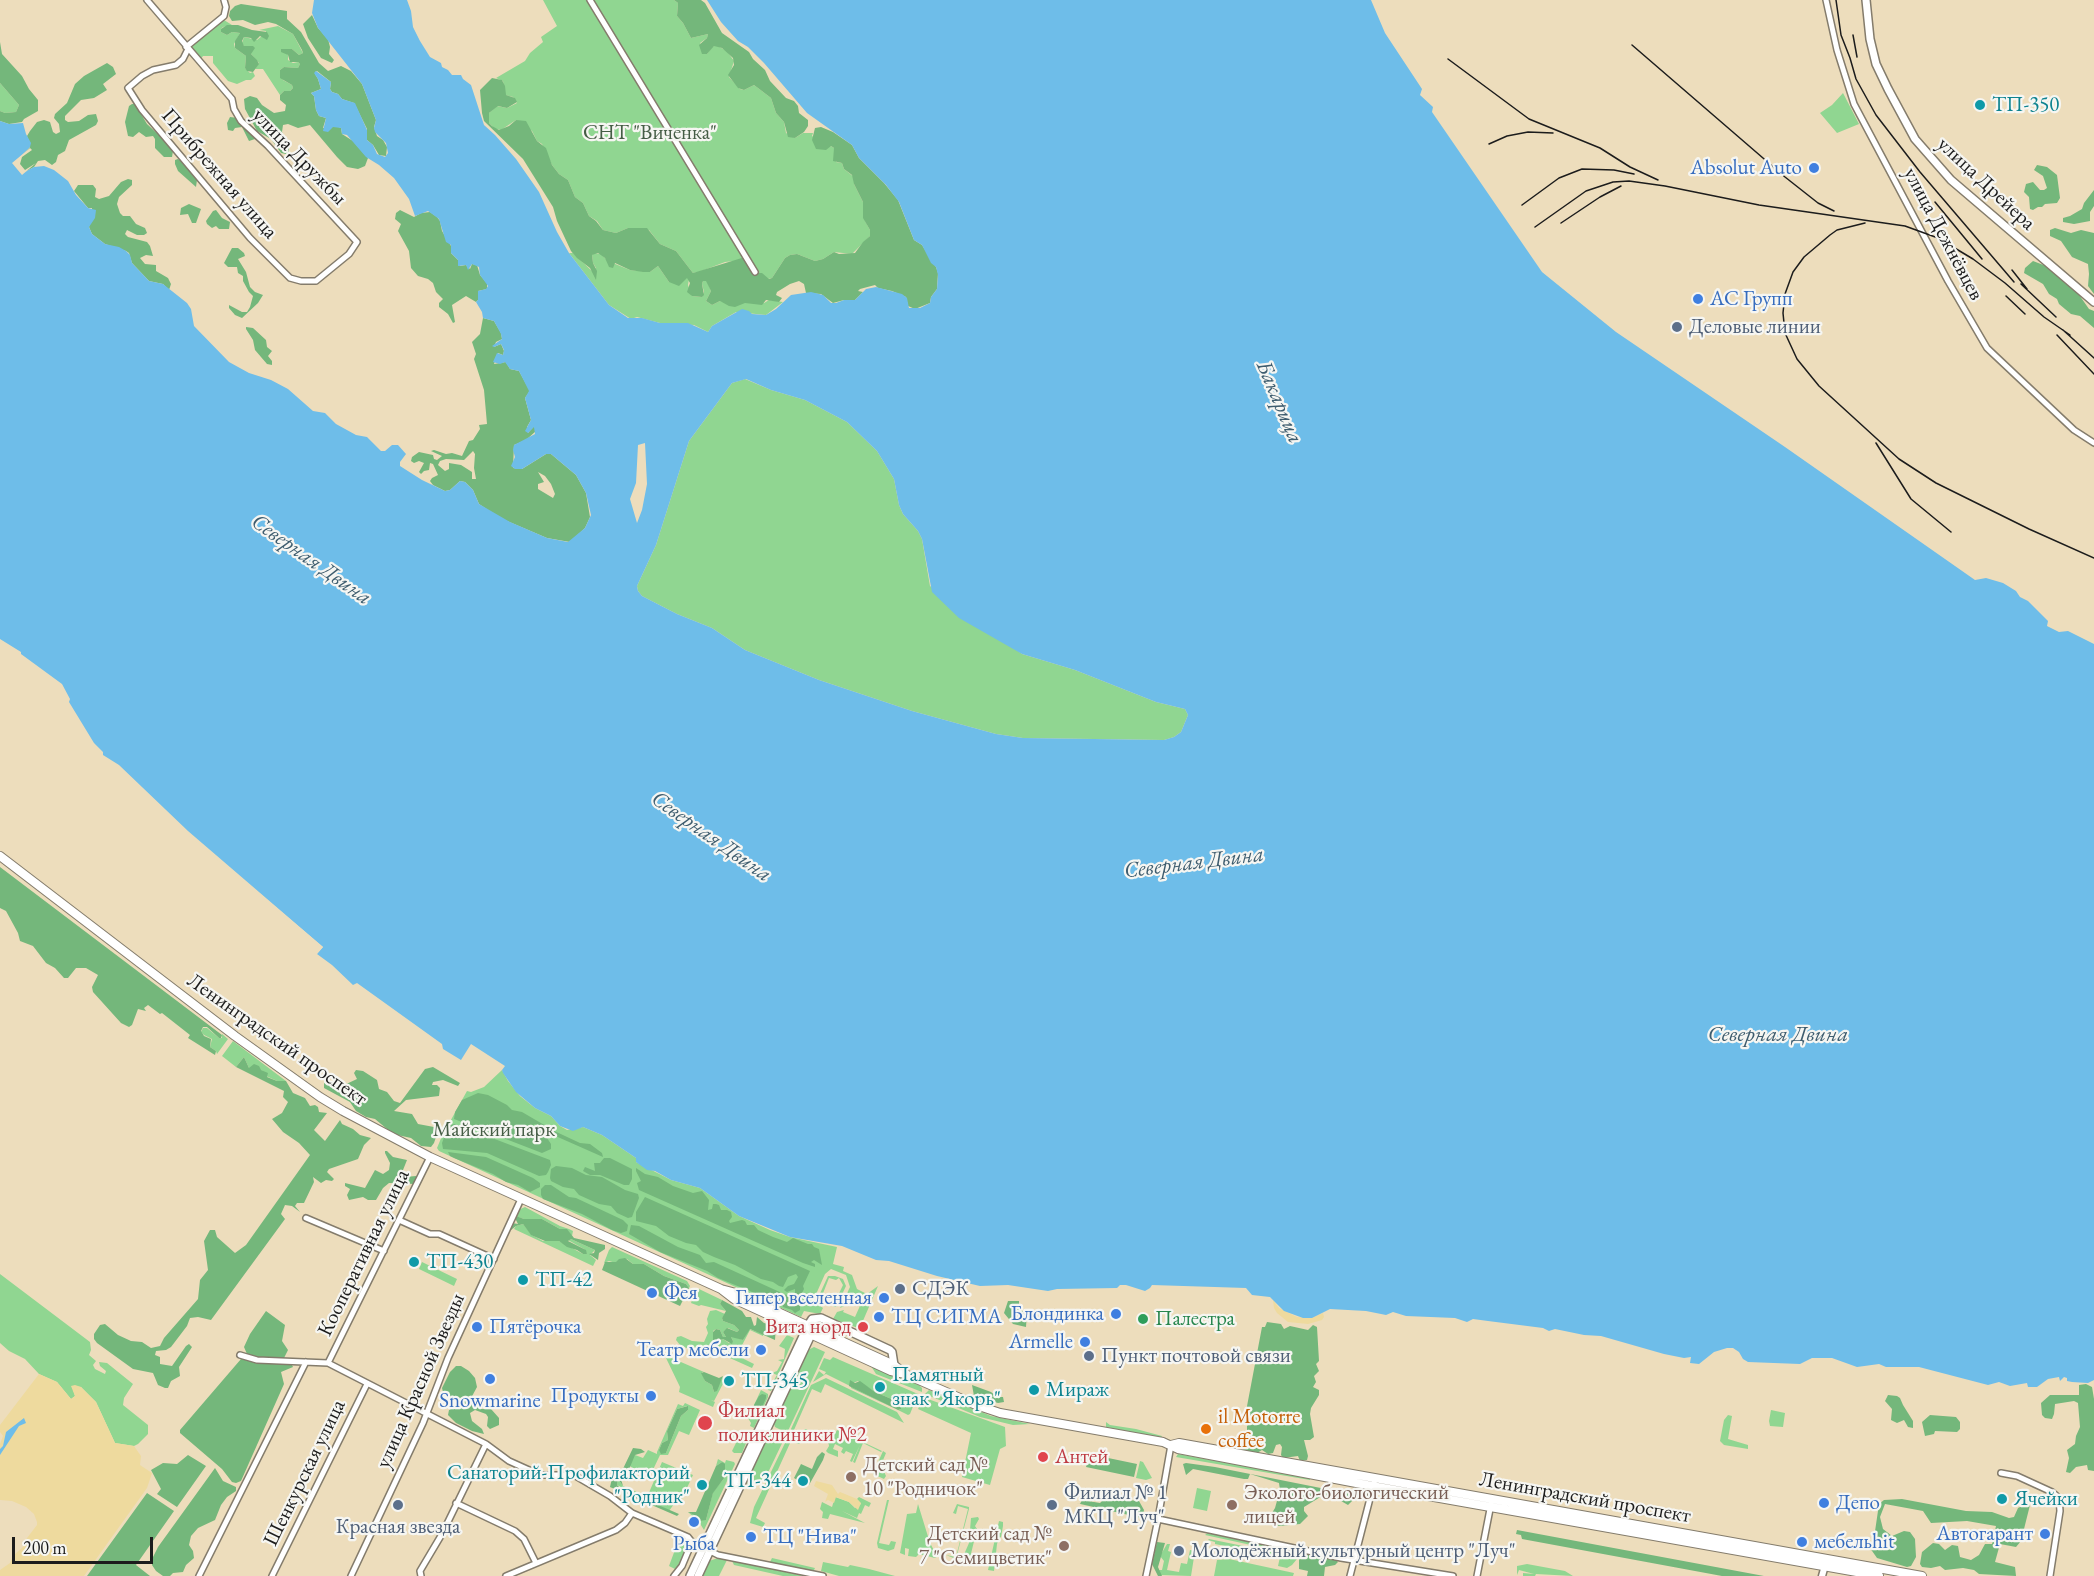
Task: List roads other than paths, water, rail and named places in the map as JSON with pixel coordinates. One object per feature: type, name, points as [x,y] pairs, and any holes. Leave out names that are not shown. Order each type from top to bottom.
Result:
[{"type":"main road","name":"улица Дрейера","points":[[1866,0],[1870,39],[1876,64],[1915,139],[1952,180],[2094,302]]},
{"type":"main road","name":"Ленинградский проспект","points":[[0,856],[163,982],[320,1097],[430,1157],[722,1289],[734,1299],[894,1365],[905,1374]]},
{"type":"main road","points":[[698,1576],[707,1549],[809,1331],[812,1319],[821,1318],[890,1350],[894,1365]]},
{"type":"main road","name":"Ленинградский проспект","points":[[809,1331],[891,1371],[905,1374],[1000,1413],[1171,1444],[1179,1443],[1375,1483],[1826,1562],[1920,1576]]},
{"type":"main road","points":[[690,1576],[707,1549]]},
{"type":"main road","name":"Ленинградский проспект","points":[[1826,1562],[1879,1576]]},
{"type":"street","name":"улица Дружбы","points":[[147,0],[232,99],[234,110],[241,121],[268,146],[357,242],[349,254],[316,281],[290,278]]},
{"type":"street","points":[[187,48],[224,16],[226,8],[224,0]]},
{"type":"street","points":[[590,0],[755,272]]},
{"type":"street","name":"улица Дежнёвцев","points":[[1826,0],[1837,50],[1854,104],[1948,281],[1987,348],[2074,430],[2094,443]]},
{"type":"street","name":"Прибрежная улица","points":[[187,48],[183,59],[176,65],[153,70],[128,88],[142,111],[233,219],[290,278]]},
{"type":"street","name":"Кооперативная улица","points":[[328,1363],[430,1157]]},
{"type":"street","name":"улица Красной Звезды","points":[[351,1576],[521,1199]]},
{"type":"street","points":[[306,1218],[384,1251]]},
{"type":"street","points":[[399,1220],[430,1234],[439,1234],[494,1259]]},
{"type":"street","points":[[240,1354],[257,1360],[328,1363],[486,1444],[509,1461],[540,1475],[574,1475],[610,1496],[632,1513],[688,1537],[718,1555],[823,1576]]},
{"type":"street","points":[[199,1576],[306,1362]]},
{"type":"street","name":"Шенкурская улица","points":[[272,1576],[367,1384]]},
{"type":"street","points":[[421,1576],[420,1571],[442,1534],[486,1444]]},
{"type":"street","points":[[1146,1576],[1171,1444]]},
{"type":"street","points":[[2001,1473],[2017,1476],[2052,1492],[2059,1498],[2060,1511],[2049,1576]]},
{"type":"street","points":[[1350,1576],[1375,1483]]},
{"type":"street","points":[[456,1503],[515,1531],[524,1539],[536,1563]]},
{"type":"street","points":[[1478,1576],[1491,1503]]},
{"type":"street","points":[[507,1576],[616,1530],[632,1513]]},
{"type":"street","points":[[1158,1519],[1355,1559],[1454,1576]]},
{"type":"street","points":[[674,1576],[682,1566],[693,1542]]},
{"type":"street","points":[[1822,1576],[1826,1562]]},
{"type":"water","name":"Северная Двина","points":[[314,0],[407,0],[413,27],[430,57],[441,63],[442,67],[452,75],[461,75],[471,85],[484,125],[516,159],[539,192],[569,253],[609,305],[628,318],[642,318],[660,323],[688,323],[708,332],[712,326],[742,309],[752,314],[766,315],[791,295],[811,292],[823,295],[831,303],[836,303],[855,300],[866,289],[876,287],[902,294],[907,298],[909,308],[920,308],[930,303],[937,289],[938,275],[936,267],[931,263],[922,245],[914,240],[899,202],[886,185],[859,158],[852,145],[807,113],[764,63],[748,47],[738,41],[721,22],[707,0],[1371,0],[1385,33],[1422,89],[1420,95],[1433,107],[1432,112],[1542,272],[1616,332],[1975,580],[1986,578],[2003,583],[2028,601],[2048,621],[2047,626],[2059,632],[2068,631],[2094,644],[2094,1380],[2088,1383],[2072,1382],[2067,1381],[2064,1377],[2060,1381],[2059,1377],[2048,1379],[2037,1387],[2028,1387],[2027,1383],[2010,1386],[1999,1382],[1988,1385],[1919,1367],[1886,1367],[1879,1364],[1857,1367],[1832,1358],[1812,1358],[1800,1364],[1748,1362],[1733,1348],[1714,1352],[1699,1364],[1690,1363],[1691,1357],[1664,1354],[1601,1336],[1555,1329],[1549,1331],[1543,1328],[1473,1319],[1467,1322],[1455,1318],[1406,1316],[1393,1312],[1386,1315],[1366,1311],[1330,1309],[1312,1318],[1303,1318],[1284,1311],[1270,1297],[1252,1295],[1246,1288],[1152,1285],[1145,1291],[1120,1285],[1117,1288],[1048,1291],[1008,1285],[980,1286],[889,1261],[876,1260],[842,1246],[790,1237],[739,1216],[700,1188],[647,1170],[636,1162],[636,1158],[602,1135],[583,1127],[573,1131],[560,1126],[551,1116],[535,1108],[516,1092],[503,1073],[505,1066],[471,1044],[461,1060],[443,1049],[442,1044],[357,983],[353,985],[317,954],[323,947],[188,831],[119,765],[103,755],[69,702],[70,699],[62,684],[21,652],[0,639],[0,121],[9,124],[23,123],[31,143],[18,159],[23,173],[34,167],[44,166],[54,170],[68,181],[76,195],[88,208],[96,210],[95,218],[89,227],[92,234],[105,244],[126,251],[132,263],[149,281],[163,284],[187,303],[191,309],[194,326],[229,362],[288,389],[313,411],[325,413],[336,424],[356,435],[367,437],[381,451],[385,451],[392,445],[398,445],[406,454],[400,466],[422,480],[445,491],[450,490],[460,481],[465,482],[473,490],[479,504],[510,522],[547,538],[568,542],[585,528],[591,515],[586,493],[576,475],[551,454],[546,454],[522,469],[515,469],[511,466],[515,457],[514,445],[535,434],[534,427],[528,433],[525,431],[531,420],[525,398],[529,391],[519,371],[510,369],[505,362],[500,364],[493,362],[497,353],[503,355],[504,350],[501,344],[492,346],[502,339],[501,334],[494,321],[483,318],[476,302],[478,291],[488,286],[480,275],[479,267],[472,264],[468,270],[466,265],[458,266],[458,260],[451,253],[451,245],[446,242],[439,219],[428,211],[415,216],[409,199],[394,178],[366,157],[347,135],[342,134],[341,128],[333,127],[328,132],[323,131],[326,118],[319,116],[314,96],[311,93],[321,89],[314,73],[316,71],[331,82],[332,92],[338,94],[342,99],[355,103],[367,130],[367,140],[373,145],[377,154],[385,157],[388,153],[386,143],[375,132],[376,120],[362,84],[318,28],[312,13]],"holes":[[[746,379],[771,390],[805,400],[847,422],[877,451],[894,479],[903,514],[922,539],[932,592],[959,618],[1022,654],[1075,670],[1156,702],[1185,709],[1188,715],[1181,732],[1164,740],[1023,738],[996,734],[912,711],[819,680],[745,650],[712,628],[677,614],[642,596],[637,586],[656,545],[689,441],[732,383]],[[645,443],[647,484],[637,523],[630,499],[636,483],[638,445]]]},
{"type":"water","points":[[24,1418],[26,1423],[19,1426],[0,1455],[6,1432]]},
{"type":"railway","points":[[1836,0],[1841,35],[1856,79],[1876,115],[1920,172],[2014,282]]},
{"type":"railway","points":[[1853,35],[1857,57]]},
{"type":"railway","points":[[1632,45],[1785,177],[1818,203],[1834,211]]},
{"type":"railway","points":[[1448,59],[1529,119],[1600,148],[1630,167],[1658,180]]},
{"type":"railway","points":[[1489,144],[1507,136],[1528,132],[1553,133]]},
{"type":"railway","points":[[1522,205],[1559,178],[1582,169],[1614,170],[1634,174]]},
{"type":"railway","points":[[1535,227],[1586,191],[1613,182],[1629,181],[1759,205],[1905,226],[1938,238],[1973,259],[2044,317],[2070,335]]},
{"type":"railway","points":[[1561,223],[1621,186]]},
{"type":"railway","points":[[1935,202],[1982,259]]},
{"type":"railway","points":[[1865,223],[1837,230],[1804,257],[1793,272],[1785,294],[1783,313],[1785,333],[1797,359],[1819,386],[1899,459],[1936,483],[2094,558]]},
{"type":"railway","points":[[2012,270],[2027,289]]},
{"type":"railway","points":[[2021,284],[2056,317]]},
{"type":"railway","points":[[2006,296],[2025,314]]},
{"type":"railway","points":[[2063,330],[2094,358]]},
{"type":"railway","points":[[2057,335],[2094,374]]},
{"type":"railway","points":[[1876,443],[1911,499],[1951,532]]},
{"type":"place","name":"ТП-350","points":[[1980,105]]},
{"type":"place","name":"Absolut Auto","points":[[1814,168]]},
{"type":"place","name":"АС Групп","points":[[1698,299]]},
{"type":"place","name":"Деловые линии","points":[[1677,327]]},
{"type":"place","name":"ТП-430","points":[[414,1262]]},
{"type":"place","name":"ТП-42","points":[[523,1280]]},
{"type":"place","name":"СДЭК","points":[[900,1289]]},
{"type":"place","name":"Фея","points":[[652,1293]]},
{"type":"place","name":"Гипер вселенная","points":[[884,1298]]},
{"type":"place","name":"Блондинка","points":[[1116,1314]]},
{"type":"place","name":"ТЦ СИГМА","points":[[879,1317]]},
{"type":"place","name":"Палестра","points":[[1143,1319]]},
{"type":"place","name":"Пятёрочка","points":[[477,1327]]},
{"type":"place","name":"Вита норд","points":[[863,1327]]},
{"type":"place","name":"Armelle","points":[[1085,1342]]},
{"type":"place","name":"Театр мебели","points":[[761,1350]]},
{"type":"place","name":"Пункт почтовой связи","points":[[1089,1356]]},
{"type":"place","name":"Snowmarine","points":[[490,1379]]},
{"type":"place","name":"ТП-345","points":[[729,1381]]},
{"type":"place","name":"Памятный знак \"Якорь\"","points":[[880,1387]]},
{"type":"place","name":"Мираж","points":[[1034,1390]]},
{"type":"place","name":"Продукты","points":[[651,1396]]},
{"type":"place","name":"Филиал поликлиники №2","points":[[705,1423]]},
{"type":"place","name":"il Motorre coffee","points":[[1206,1429]]},
{"type":"place","name":"Антей","points":[[1043,1457]]},
{"type":"place","name":"Детский сад № 10 \"Родничок\"","points":[[851,1477]]},
{"type":"place","name":"ТП-344","points":[[803,1481]]},
{"type":"place","name":"Санаторий-Профилакторий \"Родник\"","points":[[702,1485]]},
{"type":"place","name":"Ячейки","points":[[2002,1499]]},
{"type":"place","name":"Депо","points":[[1824,1503]]},
{"type":"place","name":"Красная звезда","points":[[398,1505]]},
{"type":"place","name":"Филиал № 1 МКЦ \"Луч\"","points":[[1052,1505]]},
{"type":"place","name":"Эколого-биологический лицей","points":[[1232,1505]]},
{"type":"place","name":"Рыба","points":[[694,1522]]},
{"type":"place","name":"Автогарант","points":[[2045,1534]]},
{"type":"place","name":"ТЦ \"Нива\"","points":[[751,1537]]},
{"type":"place","name":"мебельhit","points":[[1802,1542]]},
{"type":"place","name":"Детский сад № 7 \"Семицветик\"","points":[[1064,1546]]},
{"type":"place","name":"Молодёжный культурный центр \"Луч\"","points":[[1179,1551]]},
{"type":"park label","name":"СНТ \"Виченка\"","points":[[650,133]]},
{"type":"park label","name":"Майский парк","points":[[494,1130]]},
{"type":"water label","name":"Бакарица","points":[[1279,402]]}]
